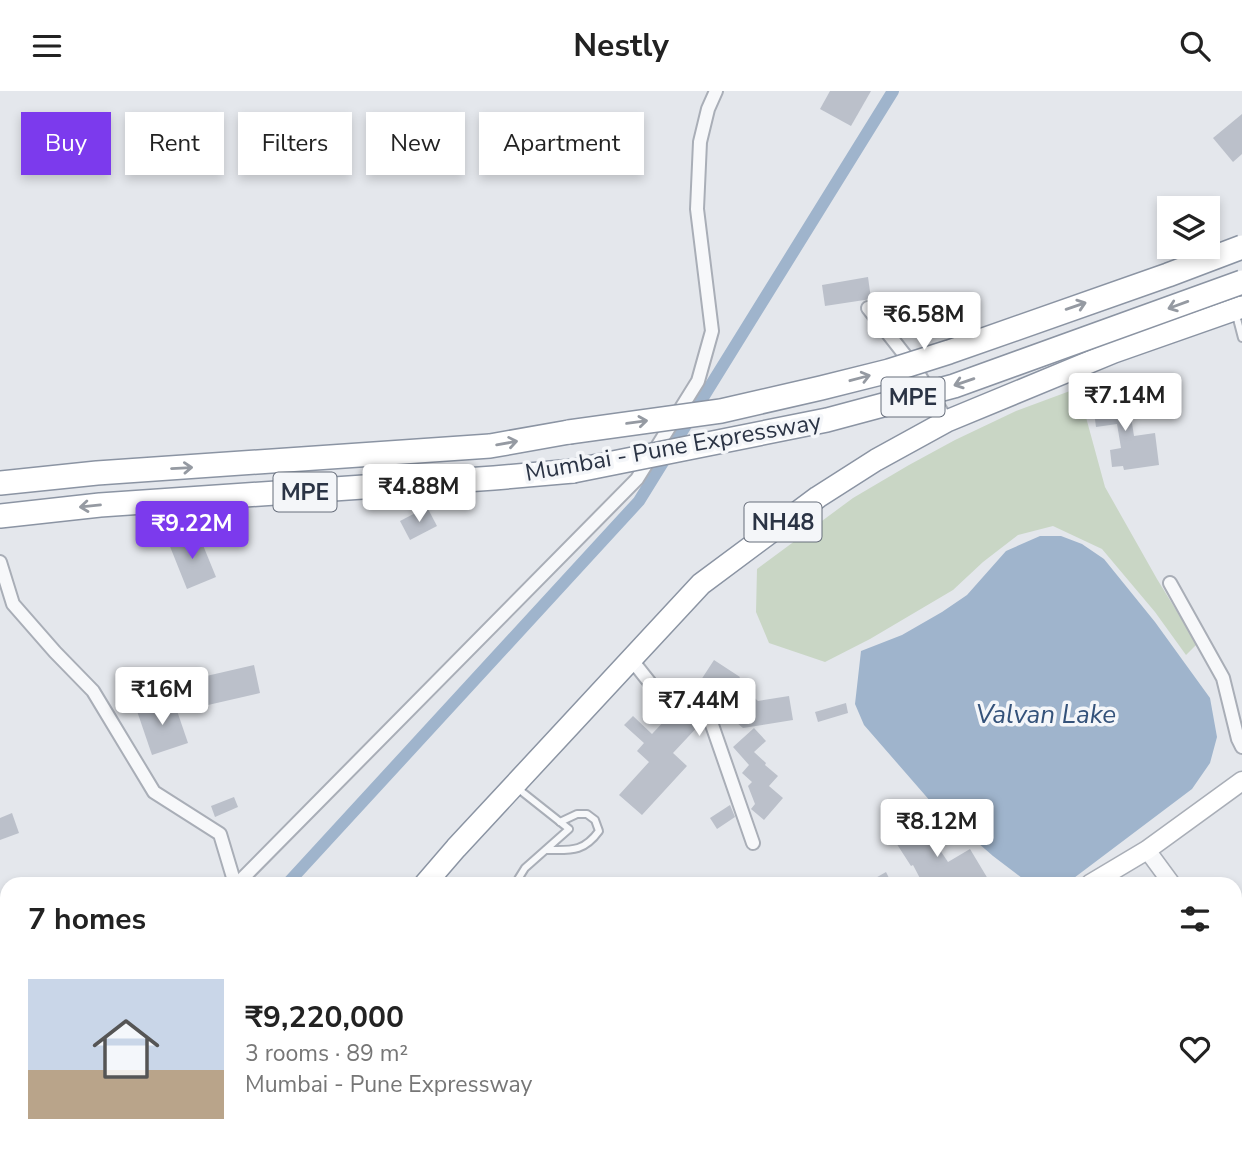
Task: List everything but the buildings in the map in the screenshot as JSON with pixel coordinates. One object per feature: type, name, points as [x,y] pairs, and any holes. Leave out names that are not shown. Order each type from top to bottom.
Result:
[{"type":"highway","name":"Mumbai - Pune Expressway","points":[[0,483],[97,473],[490,446],[721,411],[889,371],[961,348],[1242,247]]},
{"type":"highway","name":"Mumbai - Pune Expressway","points":[[0,516],[100,505],[573,471],[827,420],[954,386],[1242,282]]},
{"type":"highway","name":"NH48","points":[[431,877],[701,584],[818,497],[876,460],[947,421],[1114,352],[1238,308]]},
{"type":"main road","points":[[1102,877],[1147,850],[1242,781]]},
{"type":"street","points":[[243,877],[637,479],[698,380],[712,331],[697,209],[700,142],[708,109],[716,91]]},
{"type":"street","points":[[868,308],[915,367],[947,421]]},
{"type":"street","points":[[0,562],[7,605],[93,691],[154,792],[220,834],[234,877]]},
{"type":"street","points":[[1170,583],[1223,678],[1242,747]]},
{"type":"street","points":[[631,659],[654,688],[702,696],[754,843]]},
{"type":"street","points":[[1147,850],[1167,877]]},
{"type":"lane","points":[[1238,308],[1242,338]]},
{"type":"lane","points":[[514,786],[569,829],[525,868],[519,877]]},
{"type":"lane","points":[[546,850],[578,849],[592,841],[599,831],[595,820],[587,814],[577,814],[560,822]]},
{"type":"green space","points":[[1078,388],[1105,487],[1197,644],[1186,655],[1155,612],[1102,549],[1053,526],[1018,535],[953,590],[825,662],[769,643],[756,612],[757,569],[853,498],[909,465],[1016,411]]},
{"type":"water","name":"Valvan Lake","points":[[1040,536],[1061,536],[1082,544],[1104,559],[1155,622],[1210,698],[1217,737],[1210,763],[1192,789],[1075,877],[1021,877],[993,856],[931,802],[864,725],[855,704],[861,651],[902,635],[967,595],[1006,551]]},
{"type":"waterway","points":[[293,877],[639,501],[893,91]]}]
